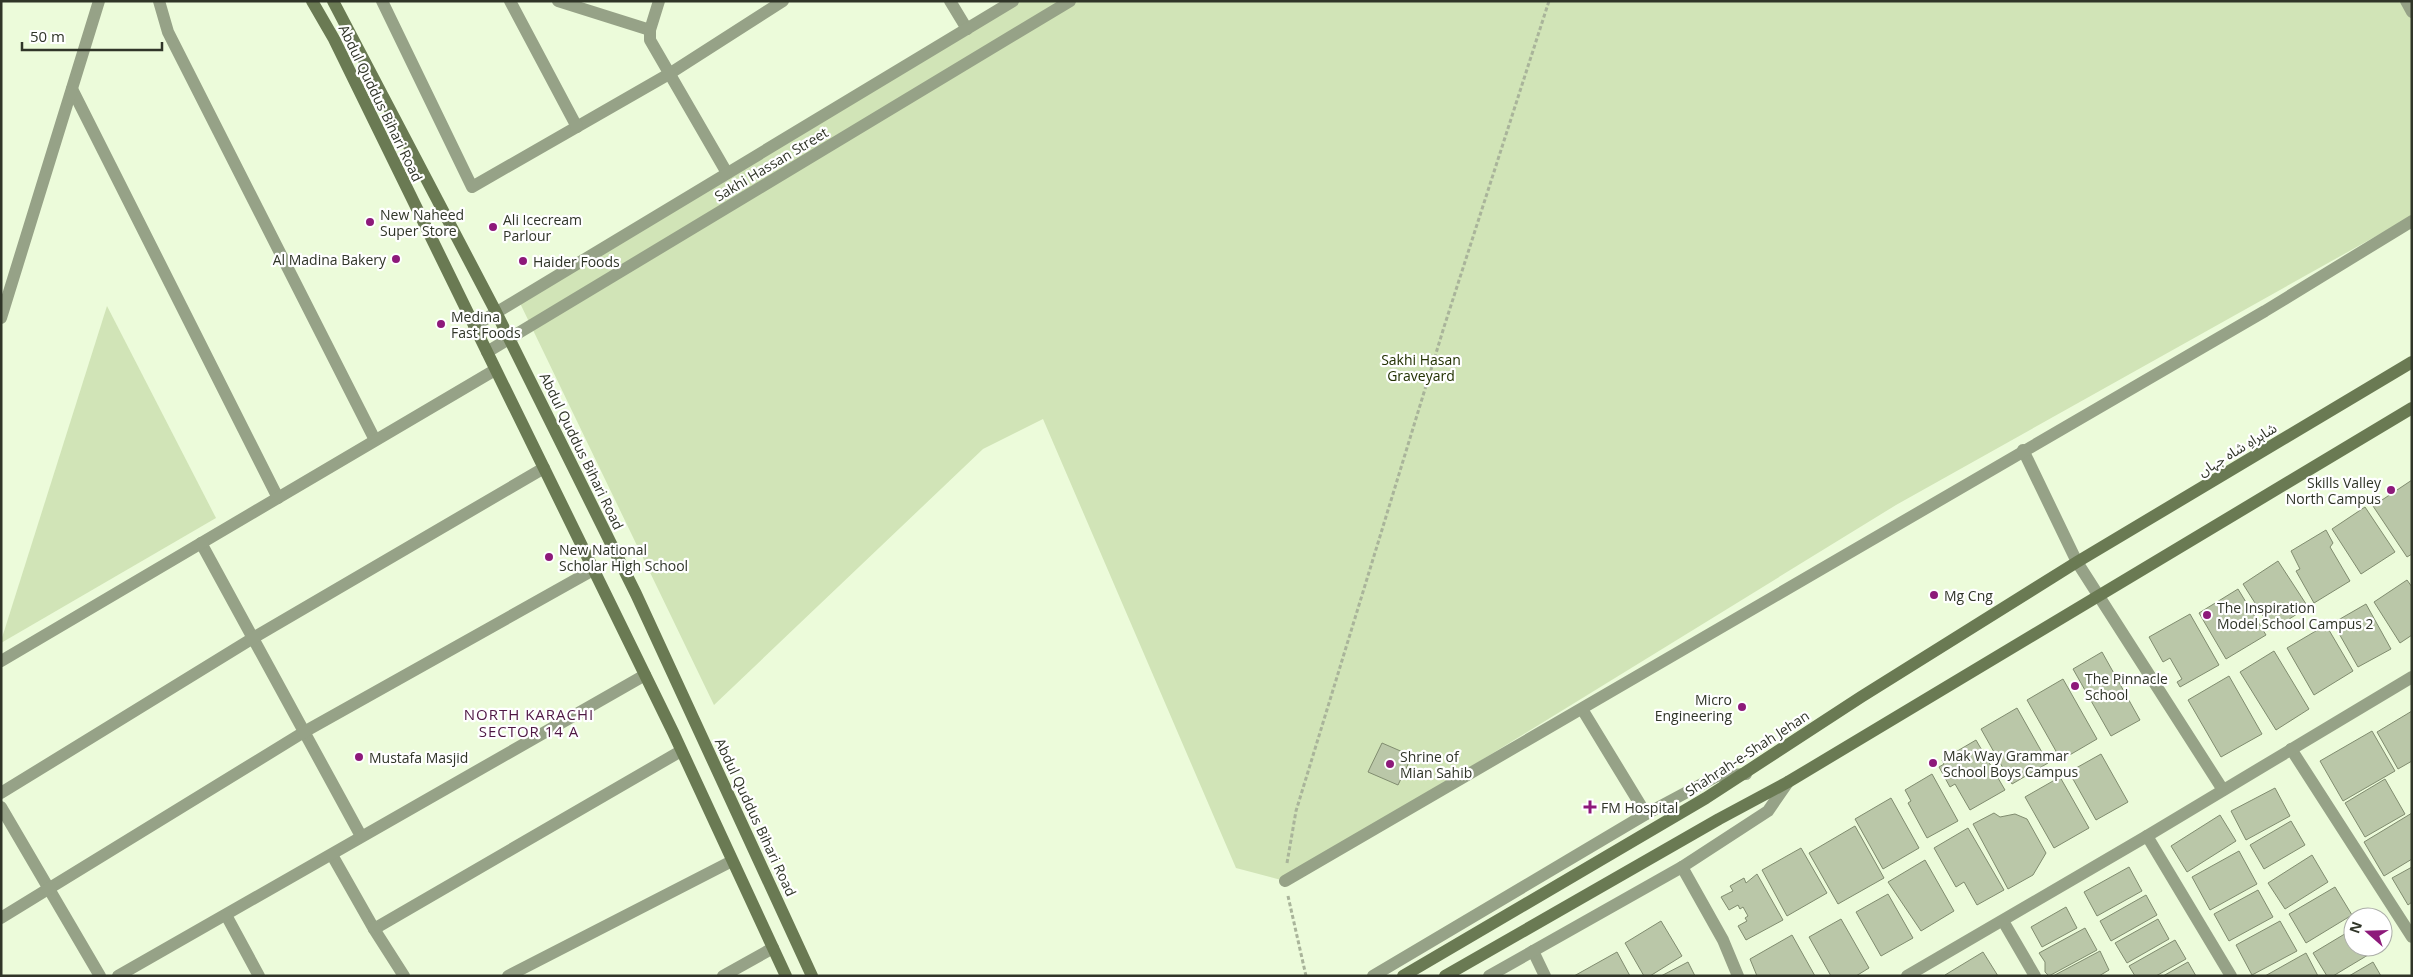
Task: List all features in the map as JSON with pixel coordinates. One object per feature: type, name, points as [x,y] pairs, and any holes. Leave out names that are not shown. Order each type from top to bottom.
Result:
[{"type":"main road","name":"Abdul Quddus Bihari Road","points":[[312,1],[334,39],[645,675],[786,976]]},
{"type":"main road","name":"Abdul Quddus Bihari Road","points":[[333,1],[496,312],[636,594],[812,976]]},
{"type":"main road","name":"شاہراہِ شاہ جہاں","points":[[2077,562],[2412,362]]},
{"type":"main road","points":[[1445,976],[1719,819],[1788,782],[2412,408]]},
{"type":"main road","name":"Shahrah-e-Shah Jehan","points":[[1402,976],[1747,774],[1861,697],[2077,562]]},
{"type":"street","points":[[1,318],[99,1]]},
{"type":"street","points":[[159,1],[168,32],[375,440]]},
{"type":"street","points":[[382,1],[472,187],[669,74],[783,1]]},
{"type":"street","points":[[510,1],[577,127]]},
{"type":"street","points":[[558,1],[650,30]]},
{"type":"street","points":[[658,1],[650,30],[650,40],[727,173]]},
{"type":"street","points":[[950,1],[967,29]]},
{"type":"street","name":"Sakhi Hassan Street","points":[[474,326],[1013,1]]},
{"type":"street","name":"Sakhi Hassan Street","points":[[487,352],[1070,1]]},
{"type":"street","points":[[2406,1],[2412,12]]},
{"type":"street","points":[[72,89],[278,498]]},
{"type":"street","points":[[1285,881],[2023,450],[2265,311],[2412,221]]},
{"type":"street","points":[[1,661],[495,370]]},
{"type":"street","points":[[2023,450],[2077,562],[2223,790]]},
{"type":"street","points":[[1,793],[253,638],[544,468]]},
{"type":"street","points":[[201,543],[362,836]]},
{"type":"street","points":[[1,918],[304,732],[593,570]]},
{"type":"street","points":[[125,974],[645,675]]},
{"type":"street","points":[[1908,976],[2147,836],[2412,677]]},
{"type":"street","points":[[1582,709],[1646,814]]},
{"type":"street","points":[[374,929],[681,750]]},
{"type":"street","points":[[2290,750],[2412,937]]},
{"type":"street","points":[[1373,976],[1646,814],[1717,776],[1747,774]]},
{"type":"street","points":[[1489,976],[1682,867],[1768,811],[1788,782]]},
{"type":"street","points":[[1,807],[100,976]]},
{"type":"street","points":[[2147,836],[2232,976]]},
{"type":"street","points":[[332,855],[374,929],[404,976]]},
{"type":"street","points":[[508,976],[732,861]]},
{"type":"street","points":[[1682,867],[1723,940],[1738,976]]},
{"type":"street","points":[[226,915],[259,976]]},
{"type":"street","points":[[2002,921],[2034,976]]},
{"type":"street","points":[[723,976],[773,948]]},
{"type":"street","points":[[1533,951],[1545,976]]},
{"type":"path","points":[[1306,976],[1285,881],[1296,811],[1444,327],[1549,1]]},
{"type":"green space","name":"Sakhi Hasan Graveyard","points":[[1013,1],[2405,1],[2412,12],[2412,216],[1896,505],[1285,881],[1236,868],[1043,419],[983,449],[714,705],[518,299]]},
{"type":"green space","points":[[107,306],[216,518],[1,643],[1,641]]},
{"type":"building","points":[[2412,480],[2412,554],[2407,557],[2373,506]]},
{"type":"building","points":[[2365,507],[2395,552],[2361,574],[2332,529]]},
{"type":"building","points":[[2326,530],[2333,543],[2330,547],[2350,581],[2314,603],[2296,571],[2300,569],[2291,551]]},
{"type":"building","points":[[2278,561],[2308,607],[2272,630],[2243,584]]},
{"type":"building","points":[[2407,580],[2412,587],[2412,635],[2400,643],[2374,602]]},
{"type":"building","points":[[2238,589],[2266,635],[2226,659],[2199,613]]},
{"type":"building","points":[[2366,604],[2391,649],[2358,667],[2333,623]]},
{"type":"building","points":[[2190,614],[2219,665],[2180,687],[2177,682],[2182,679],[2170,658],[2163,662],[2149,637]]},
{"type":"building","points":[[2326,625],[2353,671],[2314,695],[2287,648]]},
{"type":"building","points":[[2274,651],[2309,709],[2276,730],[2240,672]]},
{"type":"building","points":[[2102,652],[2140,720],[2111,736],[2073,669]]},
{"type":"building","points":[[2229,676],[2262,734],[2221,757],[2188,700]]},
{"type":"building","points":[[2063,679],[2097,739],[2061,760],[2027,700]]},
{"type":"building","points":[[2017,708],[2048,763],[2012,784],[1981,729]]},
{"type":"building","points":[[2412,711],[2412,761],[2398,769],[2377,732]]},
{"type":"building","points":[[2372,731],[2395,771],[2343,801],[2320,761]]},
{"type":"building","points":[[1976,740],[2005,790],[1970,810],[1955,784],[1950,787],[1939,767],[1944,764],[1942,760]]},
{"type":"building","name":"Shrine of Mian Sahib","points":[[1382,743],[1412,756],[1398,785],[1368,772]]},
{"type":"building","points":[[2101,754],[2128,802],[2096,820],[2069,772]]},
{"type":"building","points":[[1932,774],[1958,821],[1927,838],[1908,803],[1911,801],[1905,790]]},
{"type":"building","points":[[2060,777],[2089,828],[2054,848],[2025,797]]},
{"type":"building","points":[[2385,779],[2405,814],[2365,837],[2345,803]]},
{"type":"building","points":[[2275,788],[2290,816],[2246,840],[2231,811]]},
{"type":"building","points":[[1891,798],[1919,848],[1883,869],[1855,819]]},
{"type":"building","points":[[1994,813],[2000,817],[2015,814],[2027,819],[2046,853],[2033,875],[2008,889],[1973,824]]},
{"type":"building","points":[[2412,813],[2412,859],[2384,876],[2364,842]]},
{"type":"building","points":[[2220,815],[2236,841],[2187,872],[2171,846]]},
{"type":"building","points":[[2291,821],[2305,845],[2264,869],[2250,845]]},
{"type":"building","points":[[1855,826],[1884,878],[1838,904],[1809,853]]},
{"type":"building","points":[[1968,828],[2004,890],[1977,905],[1964,882],[1956,887],[1934,848]]},
{"type":"building","points":[[1801,848],[1827,893],[1787,916],[1762,870]]},
{"type":"building","points":[[2239,851],[2257,884],[2210,910],[2192,877]]},
{"type":"building","points":[[2312,855],[2328,882],[2285,909],[2268,883]]},
{"type":"building","points":[[1925,860],[1954,911],[1921,931],[1888,882]]},
{"type":"building","points":[[2129,867],[2142,891],[2097,916],[2084,892]]},
{"type":"building","points":[[2412,867],[2412,902],[2408,905],[2392,878]]},
{"type":"building","points":[[1757,874],[1783,920],[1746,940],[1738,926],[1747,921],[1745,918],[1748,916],[1743,907],[1740,909],[1738,905],[1729,910],[1721,897],[1733,891],[1730,886],[1744,878],[1746,883]]},
{"type":"building","points":[[2335,887],[2347,907],[2343,907],[2343,920],[2306,943],[2289,914]]},
{"type":"building","points":[[2258,890],[2273,917],[2229,941],[2214,914]]},
{"type":"building","points":[[1888,894],[1913,938],[1881,956],[1856,912]]},
{"type":"building","points":[[2146,895],[2157,915],[2111,941],[2100,921]]},
{"type":"building","points":[[2066,907],[2077,928],[2042,947],[2031,927]]},
{"type":"building","points":[[1841,919],[1869,968],[1856,976],[1831,976],[1809,937]]},
{"type":"building","points":[[2158,919],[2169,939],[2127,963],[2115,943]]},
{"type":"building","points":[[1661,921],[1682,956],[1650,976],[1644,976],[1625,943]]},
{"type":"building","points":[[2280,921],[2297,951],[2252,975],[2236,945]]},
{"type":"building","points":[[2085,928],[2097,950],[2049,976],[2045,972],[2045,962],[2039,953]]},
{"type":"building","points":[[1792,935],[1815,976],[1757,976],[1750,959]]},
{"type":"building","points":[[2343,935],[2343,957],[2365,957],[2333,976],[2327,976],[2313,953]]},
{"type":"building","points":[[2175,940],[2186,959],[2156,976],[2135,976],[2129,966]]},
{"type":"building","points":[[2100,951],[2109,970],[2099,976],[2053,976]]},
{"type":"building","points":[[1617,952],[1630,976],[1574,976]]},
{"type":"building","points":[[1983,952],[1998,976],[1945,975]]},
{"type":"building","points":[[2306,953],[2318,976],[2265,976]]},
{"type":"building","points":[[1688,962],[1695,976],[1661,976]]},
{"type":"building","points":[[2188,962],[2196,976],[2163,976]]},
{"type":"building","points":[[2373,962],[2381,976],[2349,976]]},
{"type":"place","name":"New Naheed Super Store","points":[[370,222]]},
{"type":"place","name":"Ali Icecream Parlour","points":[[493,227]]},
{"type":"place","name":"Al Madina Bakery","points":[[396,259]]},
{"type":"place","name":"Haider Foods","points":[[523,261]]},
{"type":"place","name":"Medina Fast Foods","points":[[441,324]]},
{"type":"place","name":"Skills Valley North Campus","points":[[2391,490]]},
{"type":"place","name":"New National Scholar High School","points":[[549,557]]},
{"type":"place","name":"Mg Cng","points":[[1934,595]]},
{"type":"place","name":"The Inspiration Model School Campus 2","points":[[2207,615]]},
{"type":"place","name":"The Pinnacle School","points":[[2075,686]]},
{"type":"place","name":"Micro Engineering","points":[[1742,707]]},
{"type":"place","name":"Mustafa Masjid","points":[[359,757]]},
{"type":"place","name":"Mak Way Grammar School Boys Campus","points":[[1933,763]]},
{"type":"place","name":"Shrine of Mian Sahib","points":[[1390,764]]},
{"type":"place","name":"FM Hospital","points":[[1590,807]]},
{"type":"district","name":"NORTH KARACHI SECTOR 14 A","points":[[529,722]]}]
